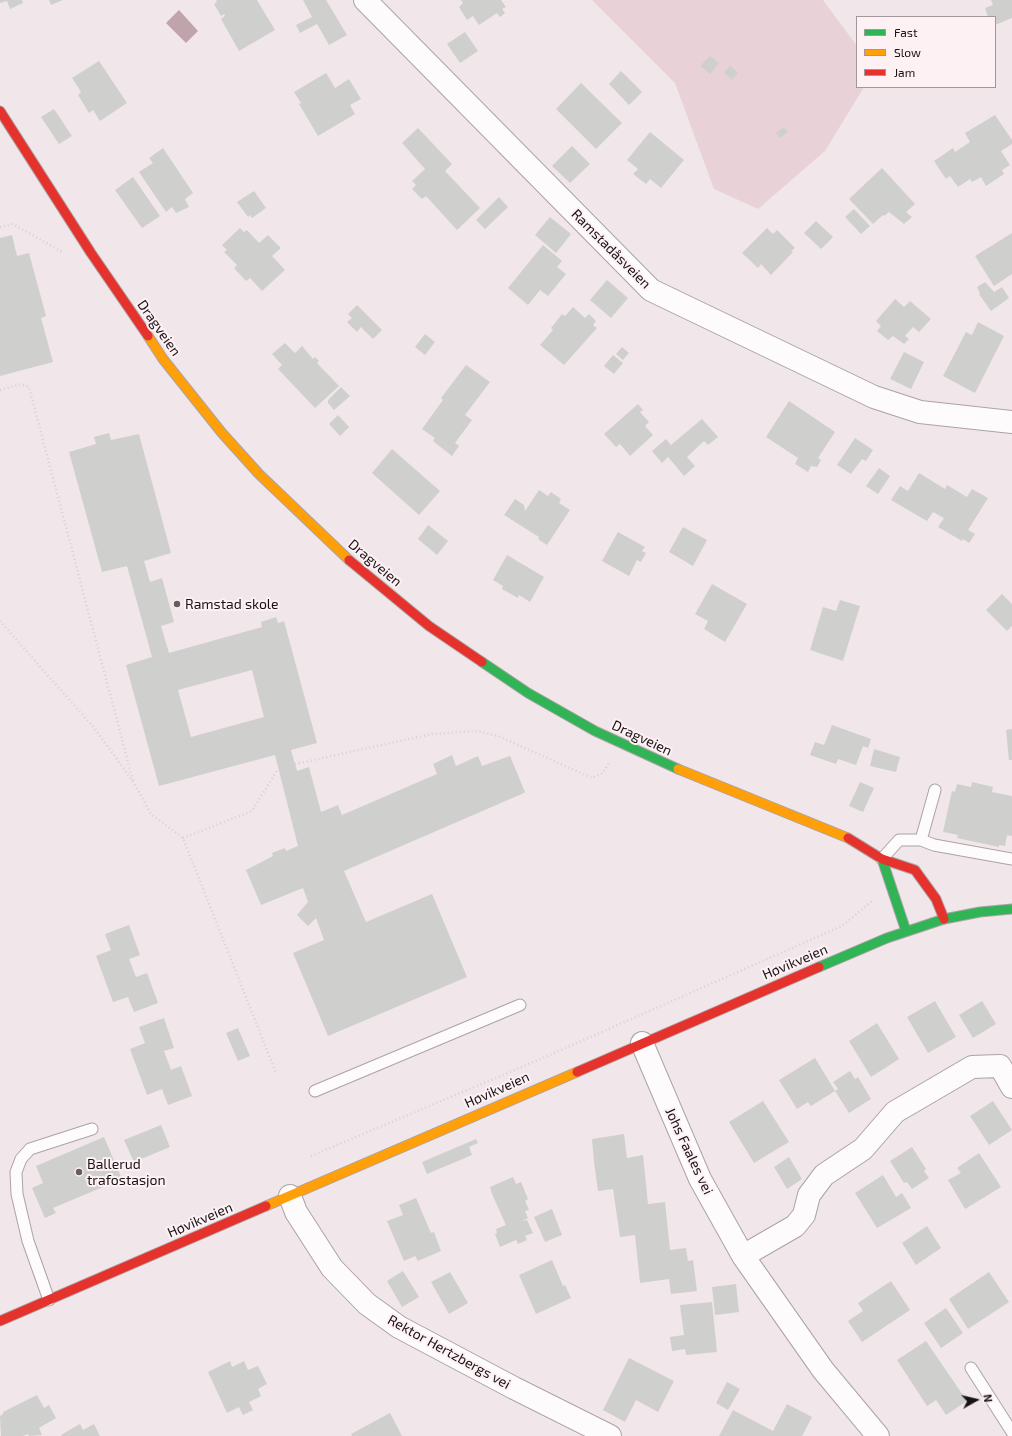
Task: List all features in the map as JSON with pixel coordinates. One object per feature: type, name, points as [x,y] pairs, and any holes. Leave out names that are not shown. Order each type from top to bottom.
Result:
[{"type":"main road","name":"Dragveien","points":[[0,111],[123,301],[163,359],[222,433],[265,480],[337,550],[429,626],[528,693],[595,732],[682,771],[842,836],[882,860],[915,870],[936,898],[944,919]]},
{"type":"main road","points":[[882,860],[906,931]]},
{"type":"main road","name":"Høvikveien","points":[[0,1320],[642,1043],[906,931],[944,919],[980,912],[1012,909]]},
{"type":"street","name":"Ramstadåsveien","points":[[365,0],[651,290],[874,397],[920,412],[1012,422]]},
{"type":"street","name":"Johs Faales vei","points":[[642,1043],[700,1179],[743,1256],[823,1370],[878,1436]]},
{"type":"street","points":[[743,1256],[795,1226],[804,1215],[809,1194],[824,1175],[863,1149],[895,1112],[972,1067],[1000,1066],[1012,1087]]},
{"type":"street","name":"Rektor Hertzbergs vei","points":[[290,1196],[300,1218],[332,1268],[367,1304],[399,1327],[514,1388],[610,1436]]},
{"type":"lane","points":[[922,840],[935,790]]},
{"type":"lane","points":[[882,860],[899,840],[922,840],[934,845],[1012,859]]},
{"type":"lane","points":[[315,1091],[520,1005]]},
{"type":"lane","points":[[49,1300],[28,1241],[17,1194],[16,1172],[21,1159],[30,1149],[92,1129]]},
{"type":"lane","points":[[971,1368],[1012,1432]]},
{"type":"path","points":[[0,227],[12,224],[68,256]]},
{"type":"path","points":[[0,390],[21,384],[29,387],[134,783]]},
{"type":"path","points":[[0,621],[96,729],[134,783],[151,814],[183,838],[276,1073]]},
{"type":"path","points":[[295,764],[432,734],[477,731],[498,736],[592,778],[603,774],[619,743]]},
{"type":"path","points":[[183,838],[252,811],[278,768]]},
{"type":"path","points":[[311,1156],[542,1058],[842,926],[877,897]]},
{"type":"shaded area","points":[[592,0],[823,0],[856,45],[856,88],[863,88],[825,151],[758,209],[714,189],[675,83]]},
{"type":"shaded area","points":[[179,10],[198,31],[186,43],[166,23]]},
{"type":"building","points":[[0,0],[22,0],[23,3],[10,9],[7,1],[0,3]]},
{"type":"building","points":[[49,0],[63,0],[51,5]]},
{"type":"building","points":[[216,0],[257,0],[275,30],[239,51],[221,19],[225,16],[224,14],[221,16],[214,4],[217,2]]},
{"type":"building","points":[[303,0],[326,0],[347,35],[329,45],[317,24],[300,33],[296,25],[312,17]]},
{"type":"building","points":[[461,0],[501,0],[506,7],[502,9],[505,13],[500,17],[497,13],[479,25],[473,16],[467,20],[459,7],[463,3]]},
{"type":"building","points":[[991,0],[1012,0],[1012,18],[996,25],[996,16],[988,16],[985,8],[993,5]]},
{"type":"building","points":[[465,32],[478,51],[460,63],[447,44]]},
{"type":"building","points":[[710,56],[719,63],[710,74],[700,66]]},
{"type":"building","points":[[99,61],[127,103],[100,121],[93,110],[89,113],[78,95],[81,92],[72,78]]},
{"type":"building","points":[[730,65],[738,73],[732,80],[724,73]]},
{"type":"building","points":[[621,71],[642,92],[629,105],[609,84]]},
{"type":"building","points":[[326,73],[335,88],[349,79],[361,99],[350,105],[355,114],[318,136],[299,104],[301,103],[294,92]]},
{"type":"building","points":[[581,83],[622,123],[596,149],[556,109]]},
{"type":"building","points":[[54,109],[72,136],[59,144],[41,117]]},
{"type":"building","points":[[995,115],[1012,140],[1012,144],[1001,151],[1010,165],[1002,170],[1004,174],[986,186],[981,177],[972,182],[970,179],[958,187],[950,176],[946,179],[934,161],[953,148],[955,152],[970,142],[965,133]]},
{"type":"building","points":[[784,127],[788,132],[780,138],[776,133]]},
{"type":"building","points":[[418,128],[452,164],[445,171],[480,208],[457,230],[426,196],[422,199],[412,189],[416,185],[412,181],[425,169],[402,143]]},
{"type":"building","points":[[650,132],[684,160],[661,188],[650,179],[646,184],[633,174],[638,169],[627,160]]},
{"type":"building","points":[[572,146],[590,164],[570,183],[552,166]]},
{"type":"building","points":[[163,148],[193,193],[185,199],[189,207],[176,213],[172,207],[166,212],[139,172],[153,163],[149,158]]},
{"type":"building","points":[[882,168],[915,204],[906,212],[912,217],[904,224],[889,212],[873,224],[849,199]]},
{"type":"building","points":[[133,177],[160,216],[142,228],[115,190]]},
{"type":"building","points":[[254,191],[266,208],[252,218],[250,215],[248,217],[237,202]]},
{"type":"building","points":[[499,197],[508,207],[485,229],[476,220]]},
{"type":"building","points":[[854,209],[870,226],[861,234],[845,217]]},
{"type":"building","points":[[550,217],[571,234],[556,253],[535,235]]},
{"type":"building","points":[[816,221],[833,237],[821,249],[804,233]]},
{"type":"building","points":[[240,228],[244,232],[247,230],[259,243],[268,235],[281,248],[272,256],[285,270],[262,291],[250,278],[246,281],[234,268],[237,265],[224,252],[227,250],[222,245]]},
{"type":"building","points":[[767,228],[773,234],[777,230],[795,248],[771,275],[761,264],[758,268],[742,253]]},
{"type":"building","points":[[1012,233],[1012,274],[994,286],[975,256]]},
{"type":"building","points":[[12,235],[17,256],[29,253],[46,316],[41,318],[53,362],[0,376],[0,238]]},
{"type":"building","points":[[543,245],[562,261],[557,267],[566,274],[548,296],[540,290],[528,305],[508,288]]},
{"type":"building","points":[[607,280],[628,298],[611,318],[590,300]]},
{"type":"building","points":[[985,282],[994,292],[1002,287],[1009,298],[991,311],[979,294],[980,293],[977,287]]},
{"type":"building","points":[[895,299],[904,307],[910,301],[931,319],[919,332],[913,327],[905,336],[909,339],[904,344],[893,336],[888,340],[877,331],[881,326],[876,321]]},
{"type":"building","points":[[357,305],[382,330],[373,339],[361,327],[357,332],[347,322],[352,318],[348,314]]},
{"type":"building","points":[[573,307],[585,318],[589,314],[596,321],[593,325],[597,328],[564,365],[540,345],[553,330],[551,328],[562,314],[565,316]]},
{"type":"building","points":[[978,322],[1004,336],[975,393],[943,376],[966,332],[972,335]]},
{"type":"building","points":[[425,334],[435,342],[425,355],[415,347]]},
{"type":"building","points":[[285,343],[295,353],[302,346],[313,359],[315,357],[319,361],[317,363],[339,386],[315,408],[278,369],[282,365],[272,354]]},
{"type":"building","points":[[622,347],[629,353],[623,360],[616,354]]},
{"type":"building","points":[[904,352],[924,362],[911,389],[890,379]]},
{"type":"building","points":[[613,355],[623,363],[614,374],[604,366]]},
{"type":"building","points":[[466,365],[490,382],[465,415],[472,420],[455,443],[459,446],[452,456],[433,441],[435,438],[422,429],[443,400],[441,398]]},
{"type":"building","points":[[341,387],[350,396],[334,410],[328,403],[328,400]]},
{"type":"building","points":[[789,401],[835,432],[818,458],[821,460],[817,467],[811,466],[808,472],[795,464],[798,458],[766,437]]},
{"type":"building","points":[[638,404],[643,410],[640,412],[649,422],[645,426],[653,435],[630,456],[620,444],[616,447],[604,434]]},
{"type":"building","points":[[338,415],[349,427],[340,436],[329,424]]},
{"type":"building","points":[[702,419],[718,437],[708,445],[704,441],[687,457],[695,466],[684,476],[668,457],[662,463],[652,451],[666,439],[671,445]]},
{"type":"building","points":[[109,433],[111,440],[139,434],[171,553],[144,561],[150,582],[162,578],[174,622],[161,626],[169,653],[262,627],[261,622],[276,617],[278,623],[284,621],[317,743],[291,750],[297,771],[309,767],[321,812],[338,805],[342,815],[437,774],[433,764],[452,755],[456,766],[478,756],[482,766],[510,756],[525,792],[524,793],[344,871],[366,922],[432,894],[467,977],[328,1036],[293,953],[324,940],[316,918],[308,926],[297,915],[308,902],[303,888],[261,905],[246,870],[273,856],[272,853],[285,848],[286,851],[298,846],[275,755],[159,786],[126,665],[152,657],[127,566],[102,572],[69,452],[96,444],[94,437]],"holes":[[[252,670],[264,717],[191,737],[178,690]]]},
{"type":"building","points":[[855,438],[873,450],[866,461],[862,459],[851,474],[837,465]]},
{"type":"building","points":[[392,449],[440,491],[419,515],[372,473]]},
{"type":"building","points":[[879,468],[890,476],[878,494],[866,486]]},
{"type":"building","points":[[919,473],[945,489],[947,485],[967,497],[972,489],[988,498],[968,530],[975,534],[969,543],[963,539],[962,541],[938,527],[944,518],[933,512],[927,521],[891,500],[900,486],[908,491]]},
{"type":"building","points":[[539,490],[548,496],[551,492],[561,499],[559,503],[570,510],[547,545],[538,539],[539,537],[504,515],[515,499],[524,505],[525,511]]},
{"type":"building","points":[[428,525],[448,541],[437,555],[418,539]]},
{"type":"building","points":[[683,527],[707,540],[693,566],[669,552]]},
{"type":"building","points":[[618,532],[645,547],[642,551],[646,553],[641,562],[637,560],[629,576],[602,561]]},
{"type":"building","points":[[507,555],[544,577],[530,602],[519,595],[518,598],[502,589],[503,586],[493,580]]},
{"type":"building","points":[[712,584],[747,604],[725,642],[704,629],[708,621],[695,614]]},
{"type":"building","points":[[1002,594],[1012,604],[1012,626],[1007,631],[986,610]]},
{"type":"building","points":[[840,600],[860,606],[843,661],[810,650],[823,607],[836,611]]},
{"type":"building","points":[[832,725],[871,739],[868,748],[863,746],[856,765],[838,759],[836,764],[810,755],[815,742],[824,745]]},
{"type":"building","points":[[1012,729],[1012,760],[1009,760],[1006,730]]},
{"type":"building","points":[[874,749],[900,757],[896,772],[870,766]]},
{"type":"building","points":[[860,782],[874,788],[863,812],[849,806]]},
{"type":"building","points":[[972,782],[993,787],[992,792],[1012,796],[1012,836],[1007,835],[1005,846],[999,845],[999,847],[957,838],[958,835],[943,832],[952,791],[955,792],[957,784],[971,787]]},
{"type":"building","points":[[129,925],[140,955],[129,959],[136,977],[147,973],[158,1003],[134,1012],[128,997],[113,1002],[96,956],[111,950],[105,934]]},
{"type":"building","points":[[935,1001],[956,1037],[928,1053],[907,1017]]},
{"type":"building","points":[[982,1001],[996,1024],[973,1038],[959,1015]]},
{"type":"building","points":[[164,1018],[174,1048],[164,1051],[171,1070],[181,1066],[192,1096],[168,1105],[162,1089],[147,1095],[130,1049],[145,1043],[139,1027]]},
{"type":"building","points":[[877,1023],[899,1059],[871,1077],[849,1041]]},
{"type":"building","points":[[238,1028],[250,1056],[238,1061],[226,1033]]},
{"type":"building","points":[[815,1058],[835,1091],[811,1106],[808,1102],[797,1109],[779,1080]]},
{"type":"building","points":[[850,1071],[855,1079],[858,1077],[871,1099],[849,1113],[835,1091],[838,1089],[833,1082]]},
{"type":"building","points":[[763,1101],[789,1142],[754,1163],[729,1122]]},
{"type":"building","points":[[993,1101],[1012,1130],[989,1145],[970,1116]]},
{"type":"building","points":[[161,1125],[170,1147],[134,1162],[124,1140]]},
{"type":"building","points":[[624,1134],[627,1158],[643,1155],[648,1204],[665,1202],[670,1250],[686,1248],[688,1261],[693,1260],[697,1291],[671,1294],[669,1279],[640,1283],[635,1235],[620,1237],[613,1189],[598,1191],[594,1162],[592,1139]]},
{"type":"building","name":"Ballerud trafostasjon","points":[[104,1137],[122,1179],[53,1208],[56,1213],[45,1218],[32,1188],[43,1183],[36,1166]]},
{"type":"building","points":[[476,1139],[478,1143],[469,1147],[472,1155],[427,1174],[422,1162]]},
{"type":"building","points":[[912,1147],[926,1169],[924,1171],[929,1178],[912,1189],[907,1182],[904,1183],[890,1161]]},
{"type":"building","points":[[979,1153],[1001,1187],[965,1209],[948,1180],[961,1173],[957,1168]]},
{"type":"building","points":[[789,1157],[802,1179],[787,1189],[774,1167]]},
{"type":"building","points":[[883,1175],[896,1197],[902,1193],[911,1208],[877,1228],[855,1193]]},
{"type":"building","points":[[513,1177],[516,1184],[521,1182],[528,1199],[525,1201],[529,1210],[525,1211],[528,1218],[522,1221],[527,1220],[533,1233],[525,1236],[527,1240],[518,1244],[516,1240],[500,1247],[495,1234],[497,1233],[496,1229],[506,1225],[490,1187]]},
{"type":"building","points":[[416,1198],[431,1233],[434,1232],[441,1251],[418,1261],[415,1256],[404,1261],[387,1221],[403,1215],[399,1205]]},
{"type":"building","points":[[552,1209],[562,1235],[545,1242],[534,1217]]},
{"type":"building","points":[[927,1226],[941,1248],[916,1265],[902,1243]]},
{"type":"building","points":[[552,1260],[563,1286],[565,1285],[571,1298],[536,1314],[519,1275]]},
{"type":"building","points":[[403,1271],[419,1297],[402,1307],[387,1281]]},
{"type":"building","points":[[450,1272],[468,1303],[449,1314],[431,1282]]},
{"type":"building","points":[[989,1272],[1009,1302],[968,1329],[949,1299]]},
{"type":"building","points":[[891,1281],[910,1310],[862,1342],[848,1321],[863,1311],[858,1303]]},
{"type":"building","points":[[736,1284],[739,1312],[715,1315],[712,1287]]},
{"type":"building","points":[[712,1302],[717,1352],[686,1355],[685,1349],[672,1351],[670,1337],[684,1335],[680,1305]]},
{"type":"building","points":[[946,1308],[963,1333],[941,1348],[924,1323]]},
{"type":"building","points":[[926,1341],[967,1401],[946,1415],[936,1400],[927,1406],[897,1360]]},
{"type":"building","points":[[629,1358],[674,1381],[658,1412],[636,1400],[625,1422],[603,1410]]},
{"type":"building","points":[[230,1361],[232,1367],[244,1361],[248,1370],[258,1366],[267,1384],[258,1389],[261,1396],[249,1402],[253,1410],[243,1415],[239,1407],[227,1413],[208,1372]]},
{"type":"building","points":[[727,1382],[740,1389],[728,1410],[716,1403]]},
{"type":"building","points":[[37,1395],[44,1408],[49,1405],[56,1418],[39,1428],[42,1435],[29,1436],[28,1434],[23,1436],[1,1436],[0,1416],[3,1412]]},
{"type":"building","points":[[787,1404],[812,1417],[802,1436],[719,1436],[733,1410],[773,1431]]},
{"type":"building","points":[[390,1413],[402,1436],[352,1436],[351,1434]]},
{"type":"building","points":[[80,1424],[83,1430],[94,1424],[100,1436],[61,1435]]},
{"type":"traffic: fast","points":[[482,662],[528,693],[595,731],[678,769]]},
{"type":"traffic: fast","points":[[882,859],[906,931]]},
{"type":"traffic: fast","points":[[819,967],[887,938],[944,919],[980,912],[1012,909]]},
{"type":"traffic: slow","points":[[148,336],[163,359],[222,433],[259,474],[349,560]]},
{"type":"traffic: slow","points":[[678,769],[848,838]]},
{"type":"traffic: slow","points":[[266,1206],[577,1072]]},
{"type":"traffic: jam","points":[[0,111],[91,253],[148,336]]},
{"type":"traffic: jam","points":[[349,560],[429,626],[482,662]]},
{"type":"traffic: jam","points":[[848,838],[882,859],[915,870],[936,899],[944,919]]},
{"type":"traffic: jam","points":[[577,1072],[819,967]]},
{"type":"traffic: jam","points":[[0,1321],[266,1206]]},
{"type":"place","name":"Ramstad skole","points":[[177,604]]},
{"type":"place","name":"Ballerud trafostasjon","points":[[79,1172]]}]
